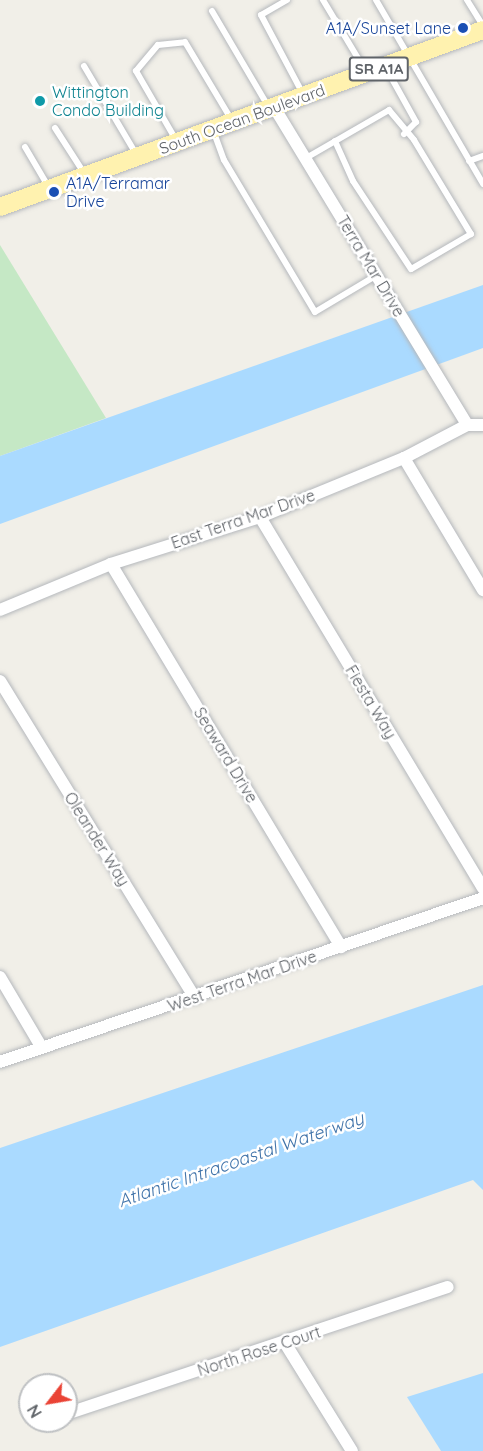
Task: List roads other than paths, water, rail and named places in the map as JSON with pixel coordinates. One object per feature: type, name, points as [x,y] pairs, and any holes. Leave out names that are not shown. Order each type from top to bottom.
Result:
[{"type":"main road","name":"South Ocean Boulevard","points":[[0,207],[367,73],[483,28]]},
{"type":"street","name":"Terra Mar Drive","points":[[272,108],[306,158],[466,425]]},
{"type":"street","name":"East Terra Mar Drive","points":[[0,610],[111,564],[260,517],[404,458],[466,425],[483,425]]},
{"type":"street","points":[[404,458],[483,590]]},
{"type":"street","name":"Fiesta Way","points":[[260,517],[483,888]]},
{"type":"street","name":"Seaward Drive","points":[[111,564],[341,947]]},
{"type":"street","name":"Oleander Way","points":[[0,681],[195,998]]},
{"type":"street","name":"West Terra Mar Drive","points":[[0,1062],[195,998],[483,898]]},
{"type":"street","points":[[0,977],[42,1048]]},
{"type":"street","name":"North Rose Court","points":[[78,1410],[448,1287]]},
{"type":"street","points":[[285,1343],[352,1451]]},
{"type":"lane","points":[[287,0],[261,15],[304,96]]},
{"type":"lane","points":[[323,0],[367,73]]},
{"type":"lane","points":[[376,0],[483,184]]},
{"type":"lane","points":[[467,0],[483,28]]},
{"type":"lane","points":[[212,11],[272,108]]},
{"type":"lane","points":[[178,142],[136,71],[158,45],[185,42],[233,122]]},
{"type":"lane","points":[[84,66],[138,157]]},
{"type":"lane","points":[[385,66],[416,122],[404,134]]},
{"type":"lane","points":[[306,158],[335,141],[389,110],[404,134],[414,140],[471,234],[411,269],[353,181],[335,141]]},
{"type":"lane","points":[[55,128],[86,176]]},
{"type":"lane","points":[[213,130],[224,160],[315,312],[377,275]]},
{"type":"lane","points":[[25,147],[50,189]]},
{"type":"lane","points":[[469,161],[483,156]]},
{"type":"water","points":[[483,285],[483,348],[0,524],[0,456]]},
{"type":"water","name":"Atlantic Intracoastal Waterway","points":[[483,985],[483,1190],[473,1180],[0,1347],[0,1148]]},
{"type":"water","points":[[483,1373],[483,1451],[441,1451],[407,1397]]},
{"type":"place","name":"A1A/Sunset Lane","points":[[463,28]]},
{"type":"place","name":"Wittington Condo Building","points":[[40,101]]},
{"type":"place","name":"A1A/Terramar Drive","points":[[54,192]]}]
